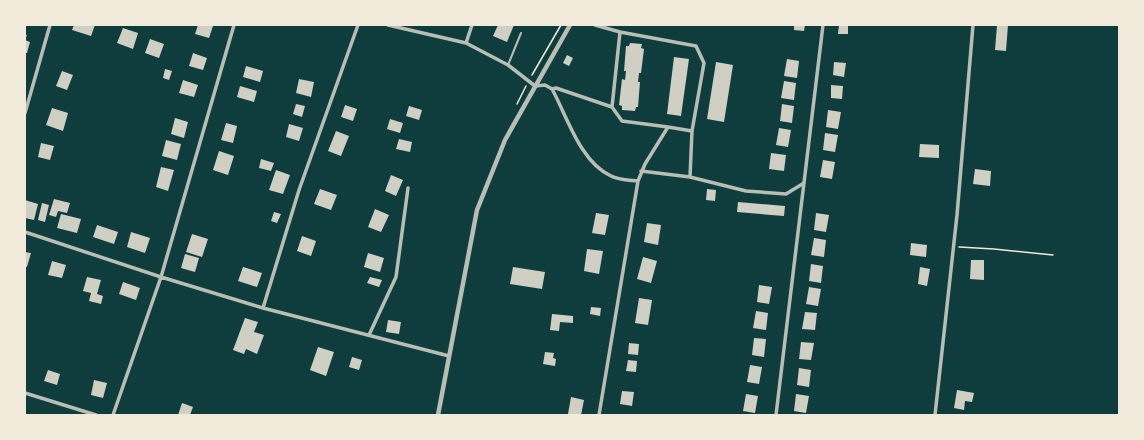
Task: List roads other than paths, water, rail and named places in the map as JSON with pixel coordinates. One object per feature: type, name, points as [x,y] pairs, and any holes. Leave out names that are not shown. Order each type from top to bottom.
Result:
[{"type":"street","points":[[25,113],[50,25]]},
{"type":"street","points":[[113,415],[162,277],[234,25]]},
{"type":"street","points":[[263,308],[299,190],[358,25]]},
{"type":"street","points":[[388,25],[466,43],[508,65],[535,86],[544,85],[552,89],[556,88],[612,106],[622,121],[692,131]]},
{"type":"street","points":[[466,43],[472,25]]},
{"type":"street","points":[[438,415],[477,210],[505,140],[570,25]]},
{"type":"street","points":[[595,25],[608,27],[620,32],[696,46],[704,63],[692,131],[690,177]]},
{"type":"street","points":[[776,415],[823,25]]},
{"type":"street","points":[[935,415],[953,247],[973,25]]},
{"type":"street","points":[[612,106],[620,32]]},
{"type":"street","points":[[552,89],[576,139],[595,167],[611,177],[638,181]]},
{"type":"street","points":[[599,415],[638,181],[641,172],[668,127]]},
{"type":"street","points":[[641,172],[690,177],[746,191],[786,194],[804,183]]},
{"type":"street","points":[[369,335],[396,277],[408,188]]},
{"type":"street","points":[[25,232],[263,308],[449,356]]},
{"type":"street","points":[[25,392],[96,415]]},
{"type":"lane","points":[[508,65],[521,33]]}]
